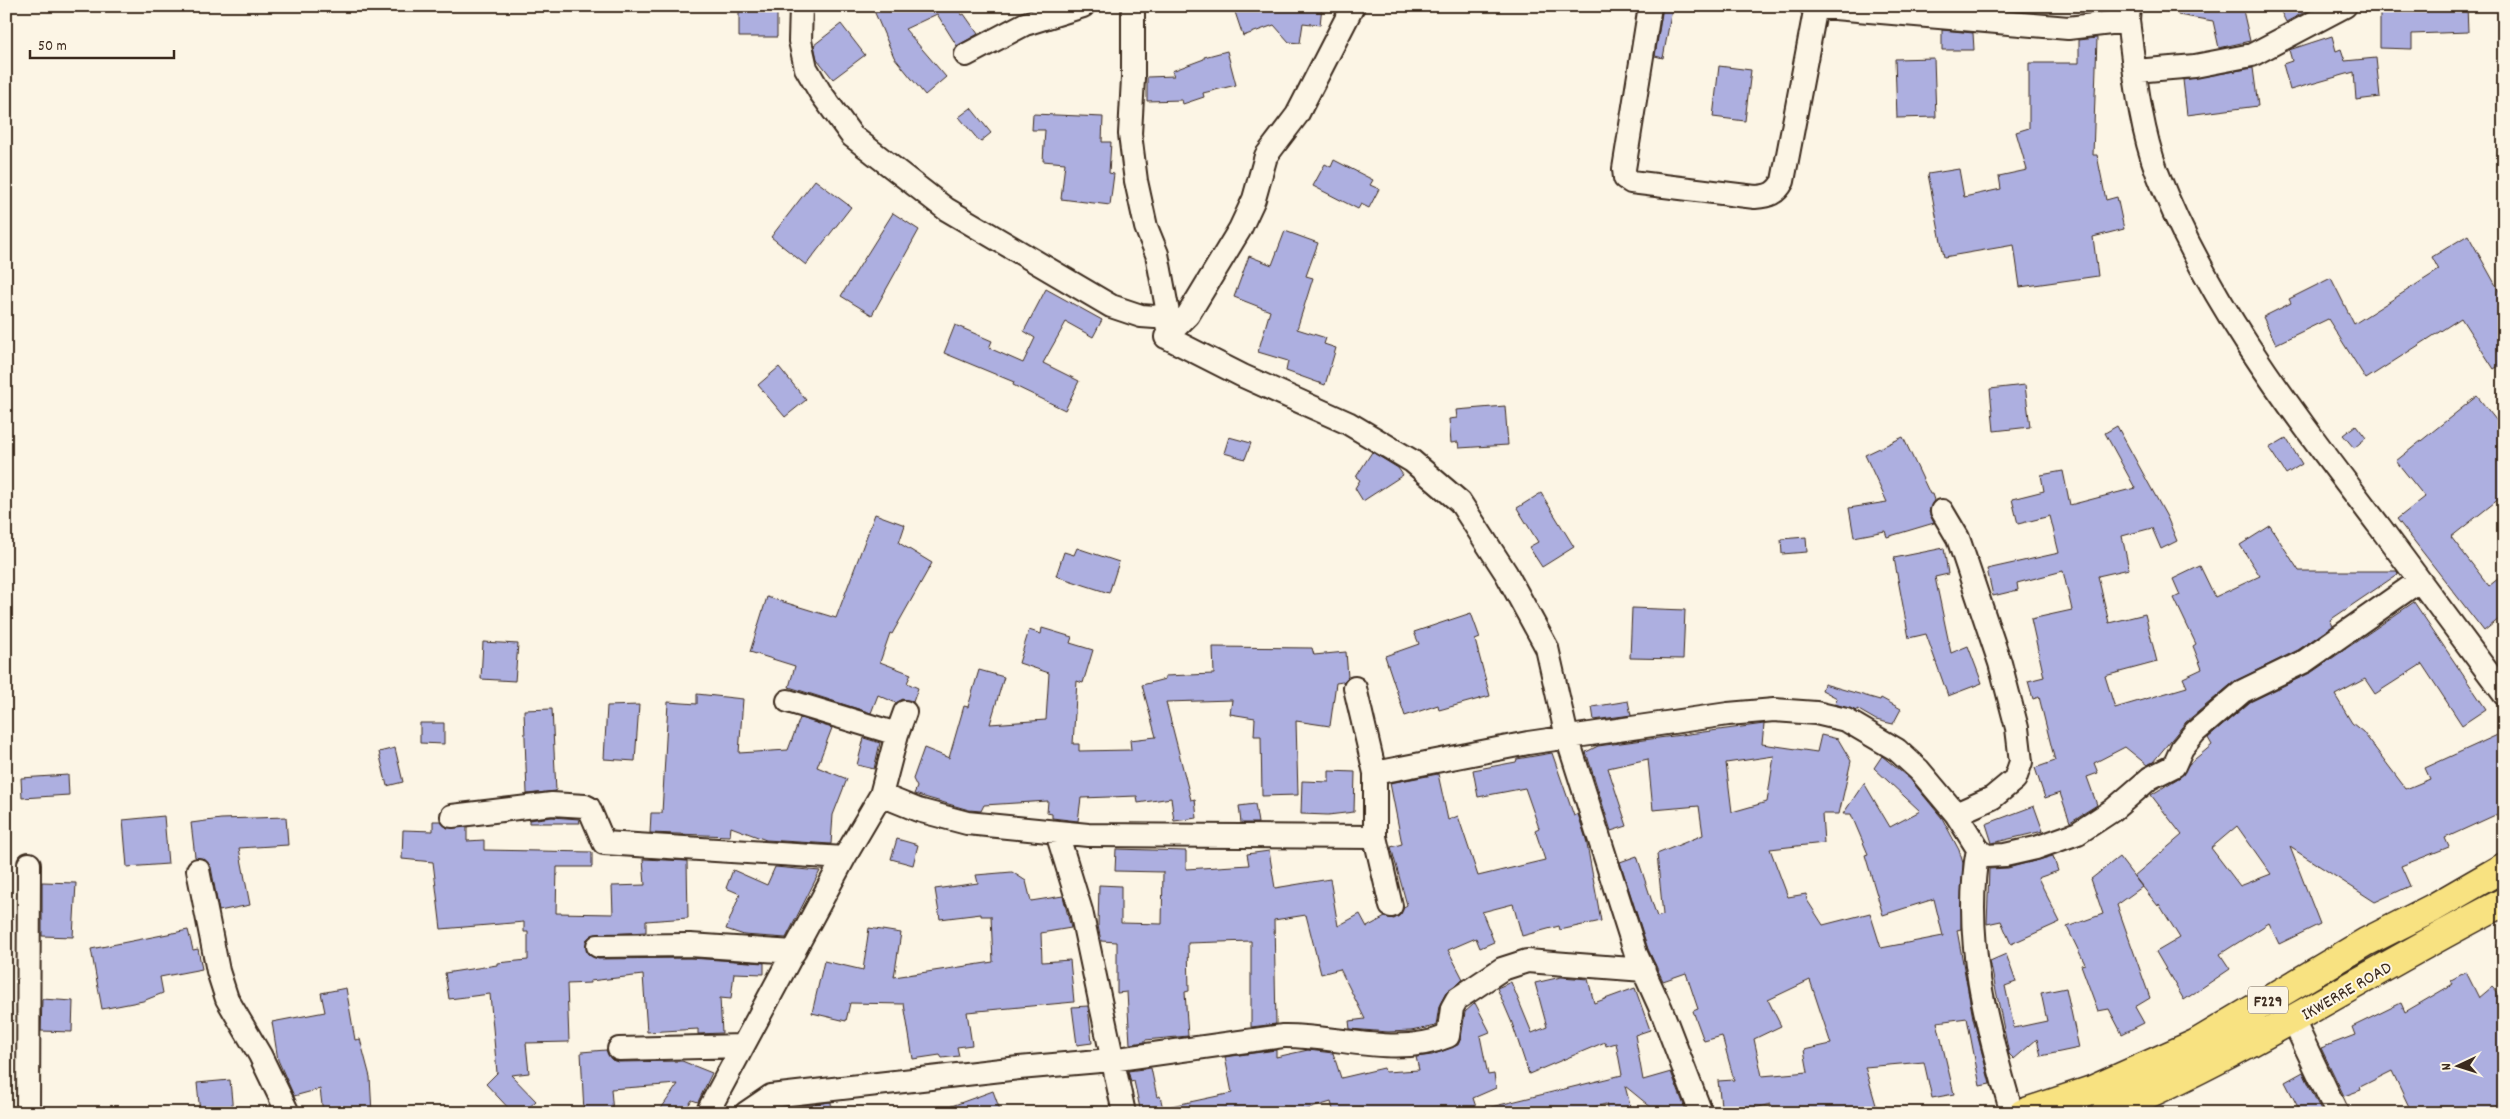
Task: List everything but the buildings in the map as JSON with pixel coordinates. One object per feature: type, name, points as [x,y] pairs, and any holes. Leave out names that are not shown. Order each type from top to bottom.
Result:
[{"type":"main road","name":"F229","points":[[2023,1113],[2092,1090],[2195,1044],[2366,942],[2433,908],[2504,867]]},
{"type":"main road","name":"IKWERRE ROAD","points":[[2104,1113],[2211,1064],[2293,1020],[2410,952],[2504,902]]},
{"type":"street","points":[[801,6],[800,41],[806,68],[820,92],[852,136],[946,209],[1111,306],[1141,316],[1155,317],[1168,313]]},
{"type":"street","points":[[966,55],[1025,24],[1083,6]]},
{"type":"street","points":[[1133,6],[1133,78],[1130,134],[1146,228],[1157,254],[1168,313],[1166,337]]},
{"type":"street","points":[[1166,337],[1188,315],[1240,228],[1254,199],[1266,156],[1297,115],[1354,6]]},
{"type":"street","points":[[1650,6],[1624,169],[1625,178],[1631,182],[1755,197],[1767,196],[1777,192],[1783,181],[1816,6]]},
{"type":"street","points":[[1811,6],[2068,28],[2129,14],[2142,122],[2156,171],[2188,242],[2244,338],[2301,423],[2504,694]]},
{"type":"street","points":[[2135,71],[2195,66],[2252,54],[2346,6]]},
{"type":"street","points":[[1166,337],[1242,376],[1348,423],[1412,461],[1460,502],[1506,573],[1547,648],[1567,737],[1636,954],[1701,1113]]},
{"type":"street","points":[[1942,511],[1958,538],[2000,663],[2017,728],[2021,762],[2015,778],[1992,798],[1956,814]]},
{"type":"street","points":[[1375,773],[1453,756],[1567,737],[1728,714],[1774,710],[1823,715],[1846,720],[1896,750],[1919,770],[1956,814],[1978,849],[1986,856],[2005,855],[2036,848],[2078,833],[2113,810],[2150,778],[2174,766],[2182,748],[2195,732],[2244,691],[2304,661],[2419,581]]},
{"type":"street","points":[[1355,688],[1375,773],[1375,837],[1391,906]]},
{"type":"street","points":[[788,701],[897,734]]},
{"type":"street","points":[[707,1113],[844,858],[881,795],[897,734],[905,712]]},
{"type":"street","points":[[881,795],[918,810],[967,823],[1057,833],[1088,835],[1375,837]]},
{"type":"street","points":[[452,816],[552,804],[585,806],[589,808],[604,843],[844,858]]},
{"type":"street","points":[[1057,833],[1081,911],[1111,1060],[1124,1113]]},
{"type":"street","points":[[1978,849],[1972,901],[1974,938],[1992,1044],[2012,1113]]},
{"type":"street","points":[[28,1113],[29,864]]},
{"type":"street","points":[[198,870],[218,971],[227,999],[260,1055],[288,1113]]},
{"type":"street","points":[[598,946],[690,945],[794,952]]},
{"type":"street","points":[[746,1113],[771,1096],[1019,1068],[1111,1060],[1283,1036],[1310,1035],[1356,1043],[1406,1045],[1435,1041],[1448,1036],[1452,1008],[1457,999],[1502,968],[1527,961],[1644,970]]},
{"type":"street","points":[[2293,1020],[2337,1113]]},
{"type":"street","points":[[619,1048],[743,1046]]}]
